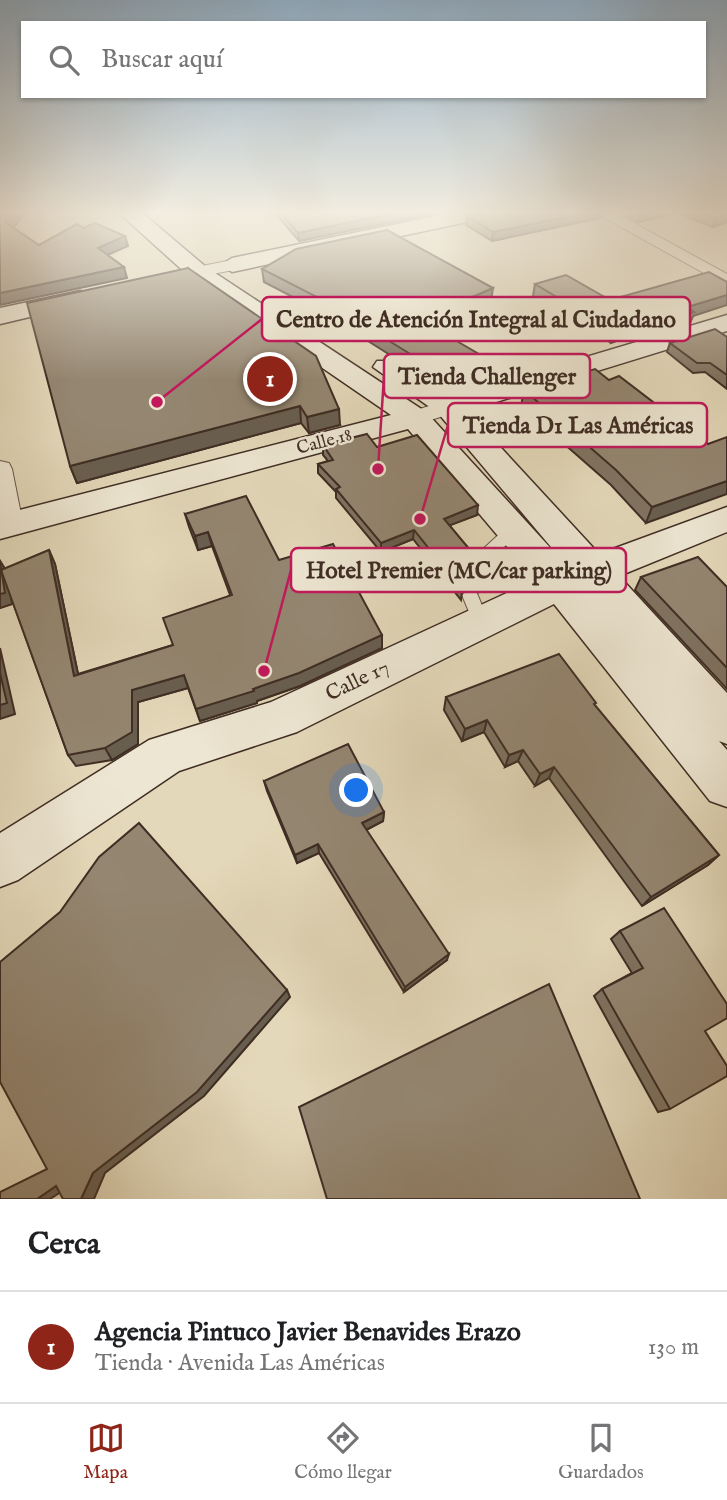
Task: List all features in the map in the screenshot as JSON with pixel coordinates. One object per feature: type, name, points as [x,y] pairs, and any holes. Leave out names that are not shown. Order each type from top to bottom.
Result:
[{"type":"main road","points":[[164,280],[197,268]]},
{"type":"main road","points":[[222,268],[415,418],[513,530],[575,578],[727,724]]},
{"type":"main road","points":[[227,268],[263,285]]},
{"type":"main road","points":[[0,316],[109,292]]},
{"type":"main road","name":"Calle 18","points":[[448,407],[722,330]]},
{"type":"main road","points":[[367,354],[448,407],[727,785]]},
{"type":"main road","name":"Calle 18","points":[[5,525],[415,418]]},
{"type":"main road","name":"Calle 17","points":[[0,862],[165,755],[281,718],[475,608],[575,578],[727,519]]},
{"type":"street","points":[[703,268],[727,281]]},
{"type":"street","name":"Calle 18","points":[[415,418],[448,407]]},
{"type":"street","points":[[0,469],[5,525]]},
{"type":"lane","points":[[474,566],[513,530]]},
{"type":"building","points":[[0,268],[119,268],[0,293]]},
{"type":"building","points":[[188,268],[316,356],[339,409],[307,417],[300,406],[70,466],[27,303]]},
{"type":"building","points":[[456,268],[493,288],[449,307],[456,312],[426,323],[496,364],[446,376],[321,299],[262,269]]},
{"type":"building","points":[[709,272],[727,282],[727,295],[687,307],[694,312],[650,324],[645,320],[614,331],[535,284],[566,275],[610,300]]},
{"type":"building","points":[[715,329],[727,337],[727,375],[710,363],[697,363],[670,343]]},
{"type":"building","points":[[595,369],[609,380],[619,376],[708,444],[727,437],[727,481],[652,507],[616,470],[524,390]]},
{"type":"building","points":[[367,434],[377,447],[417,435],[478,505],[444,519],[470,550],[465,557],[468,562],[481,563],[493,577],[481,583],[470,578],[461,585],[462,590],[414,530],[381,543],[336,489],[340,487],[318,464],[333,460],[323,445]]},
{"type":"building","points":[[246,496],[279,560],[333,544],[382,635],[299,673],[253,689],[254,691],[196,709],[184,675],[132,690],[132,732],[105,748],[68,755],[1,570],[49,550],[74,676],[173,645],[163,618],[232,595],[208,532],[195,536],[185,514]]},
{"type":"building","points":[[698,557],[727,587],[727,668],[641,577]]},
{"type":"building","points":[[0,562],[5,593],[0,594]]},
{"type":"building","points":[[559,654],[596,703],[594,704],[719,855],[651,897],[554,767],[540,774],[523,750],[509,755],[487,720],[465,729],[446,697]]},
{"type":"building","points":[[0,673],[7,703],[0,705]]},
{"type":"building","points":[[348,744],[384,812],[362,823],[449,954],[405,987],[318,844],[295,855],[264,781]]},
{"type":"building","points":[[139,823],[287,990],[197,1092],[93,1173],[81,1199],[63,1199],[56,1186],[37,1199],[0,1199],[0,1192],[47,1169],[0,1082],[0,962],[60,912],[99,857]]},
{"type":"building","points":[[664,908],[727,1004],[727,1018],[705,1031],[727,1066],[727,1076],[670,1109],[602,989],[643,968],[620,931]]},
{"type":"building","points":[[549,984],[640,1199],[327,1199],[299,1107]]},
{"type":"place","name":"Agencia Pintuco Javier Benavides Erazo","points":[[270,379]]},
{"type":"place","name":"Centro de Atención Integral al Ciudadano","points":[[157,402]]},
{"type":"place","name":"Tienda Challenger","points":[[378,469]]},
{"type":"place","name":"Tienda D1 Las Américas","points":[[420,519]]},
{"type":"place","name":"Hotel Premier (MC/car parking)","points":[[264,671]]}]
